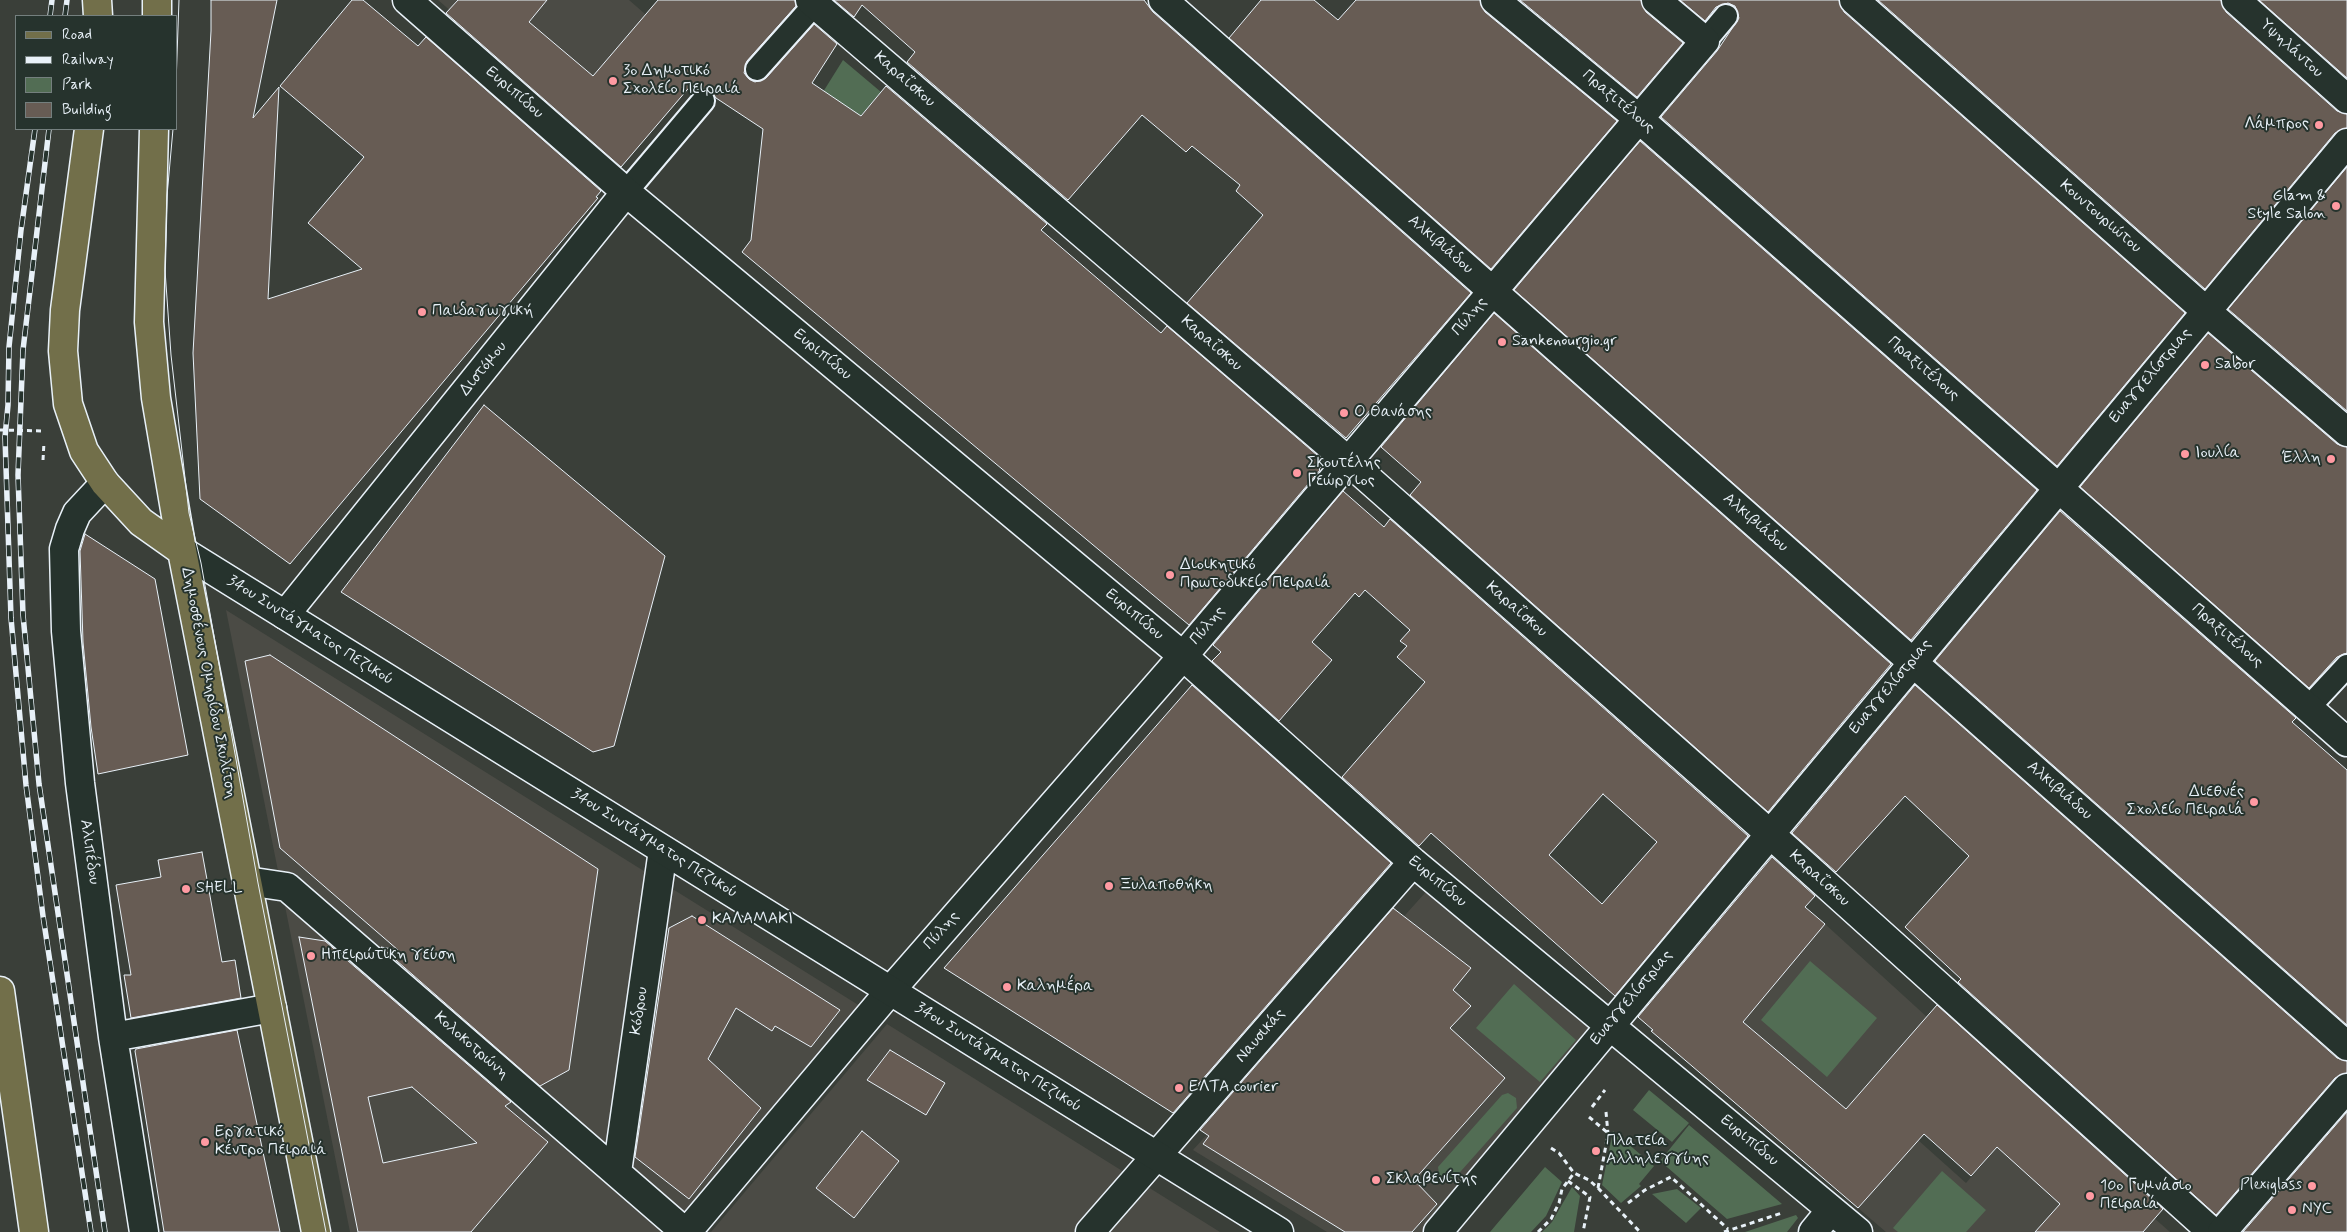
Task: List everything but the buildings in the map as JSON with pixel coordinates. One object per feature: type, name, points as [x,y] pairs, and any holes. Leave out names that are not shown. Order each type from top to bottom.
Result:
[{"type":"main road","points":[[97,0],[98,15]]},
{"type":"main road","points":[[157,0],[157,15]]},
{"type":"main road","points":[[89,130],[70,260],[63,351],[68,404],[75,427],[91,463],[105,483],[141,522],[182,551]]},
{"type":"main road","name":"Δημοσθένους Ομηρίδου Σκυλίτση","points":[[154,130],[149,330],[156,398],[182,551],[316,1232]]},
{"type":"main road","points":[[0,992],[34,1232]]},
{"type":"street","name":"Ευριπίδου","points":[[407,0],[626,192],[1183,656],[1413,862],[1858,1232]]},
{"type":"street","name":"Αλκιβιάδου","points":[[1163,0],[2347,1046]]},
{"type":"street","name":"Πραξιτέλους","points":[[1495,0],[1639,119],[2347,742]]},
{"type":"street","points":[[1656,0],[1705,41]]},
{"type":"street","name":"Κουντουριώτου","points":[[1854,0],[2205,310],[2347,432]]},
{"type":"street","name":"Υψηλάντου","points":[[2236,0],[2347,99]]},
{"type":"street","name":"Καραΐσκου","points":[[812,2],[1348,461],[1770,834],[2212,1232]]},
{"type":"street","name":"Πύλης","points":[[686,1232],[890,991],[1183,656],[1705,41]]},
{"type":"street","name":"Ευαγγελίστριας","points":[[1438,1232],[2205,310],[2347,143]]},
{"type":"street","name":"Διστόμου","points":[[285,615],[626,192]]},
{"type":"street","name":"Αλιπέδου","points":[[105,483],[77,513],[64,549],[63,574],[66,631],[80,783],[114,1037],[144,1232]]},
{"type":"street","name":"34ου Συντάγματος Πεζικού","points":[[182,551],[1279,1232]]},
{"type":"street","name":"Κόδρου","points":[[616,1172],[663,850]]},
{"type":"street","name":"Ναυσικάς","points":[[1090,1232],[1155,1155],[1413,862]]},
{"type":"street","name":"Κολοκοτρώνη","points":[[247,881],[287,887],[686,1232]]},
{"type":"street","points":[[114,1037],[272,1008]]},
{"type":"street","points":[[2222,1232],[2347,1088]]},
{"type":"street","points":[[1813,1232],[1831,1210]]},
{"type":"lane","points":[[757,69],[812,2]]},
{"type":"lane","name":"Πύλης","points":[[1705,41],[1726,16]]},
{"type":"lane","name":"Διστόμου","points":[[626,192],[703,101]]},
{"type":"lane","points":[[2308,708],[2347,666]]},
{"type":"path","points":[[0,430],[44,431]]},
{"type":"path","points":[[1592,1107],[1605,1090]]},
{"type":"path","points":[[1598,1188],[1608,1134],[1606,1112]]},
{"type":"path","points":[[1589,1117],[1608,1134]]},
{"type":"path","points":[[1523,1129],[1559,1153],[1574,1173],[1589,1180],[1598,1188],[1640,1232]]},
{"type":"path","points":[[1538,1232],[1551,1219],[1559,1203],[1562,1189],[1574,1173]]},
{"type":"path","points":[[1628,1203],[1645,1190],[1671,1177],[1728,1229]]},
{"type":"path","points":[[1568,1181],[1590,1197],[1583,1232]]},
{"type":"path","points":[[1724,1232],[1766,1217]]},
{"type":"shaded area","name":"3ο Δημοτικό Σχολείο Πειραιά","points":[[438,0],[629,0],[706,67],[626,162]]},
{"type":"shaded area","points":[[226,610],[860,1006],[671,1232],[350,1232]]},
{"type":"shaded area","points":[[1434,883],[1601,1027],[1431,1232],[1327,1232],[1193,1150]]},
{"type":"shaded area","points":[[1776,883],[1825,924],[1927,1017],[1814,1169],[1651,1031]]},
{"type":"shaded area","points":[[887,1024],[1220,1232],[711,1232]]},
{"type":"shaded area","points":[[2030,1109],[2170,1232],[1886,1232],[1858,1208],[1918,1140],[1966,1183]]},
{"type":"green space","points":[[843,60],[881,92],[831,150],[813,108]]},
{"type":"green space","points":[[1810,961],[1877,1018],[1827,1077],[1761,1020]]},
{"type":"green space","points":[[1514,984],[1576,1040],[1540,1082],[1476,1028]]},
{"type":"green space","points":[[1649,1090],[1689,1123],[1672,1142],[1633,1110]]},
{"type":"green space","points":[[1508,1093],[1516,1098],[1517,1108],[1453,1180],[1443,1179],[1439,1174],[1438,1167],[1502,1095]]},
{"type":"green space","points":[[1689,1125],[1782,1204],[1727,1219],[1660,1161]]},
{"type":"green space","points":[[1613,1131],[1654,1166],[1639,1184],[1641,1186],[1621,1203],[1602,1185]]},
{"type":"green space","points":[[1545,1167],[1562,1182],[1546,1216],[1531,1232],[1490,1232]]},
{"type":"green space","points":[[1942,1171],[1986,1210],[1966,1232],[1898,1232],[1893,1228]]},
{"type":"green space","points":[[1572,1187],[1580,1196],[1574,1232],[1542,1232],[1552,1222]]},
{"type":"green space","points":[[1677,1189],[1701,1208],[1686,1223],[1652,1194]]},
{"type":"green space","points":[[1796,1215],[1798,1218],[1787,1232],[1745,1232]]},
{"type":"tram line","points":[[178,28],[179,0]]},
{"type":"tram line","points":[[173,130],[167,196],[165,270],[171,355],[189,513],[201,563],[258,883],[326,1232]]},
{"type":"railway","points":[[50,15],[52,0]]},
{"type":"railway","points":[[65,15],[67,0]]},
{"type":"railway","points":[[35,130],[21,230],[9,347],[8,405],[5,437],[11,618],[26,785],[43,916],[91,1232]]},
{"type":"railway","points":[[49,130],[23,350],[18,475],[23,615],[39,784],[105,1232]]},
{"type":"place","name":"3ο Δημοτικό Σχολείο Πειραιά","points":[[613,81]]},
{"type":"place","name":"Λάμπρος","points":[[2319,125]]},
{"type":"place","name":"Glam & Style Salon","points":[[2336,206]]},
{"type":"place","name":"Παιδαγωγική","points":[[422,312]]},
{"type":"place","name":"Sankenourgio.gr","points":[[1502,342]]},
{"type":"place","name":"Sabor","points":[[2205,365]]},
{"type":"place","name":"Ο Θανάσης","points":[[1344,413]]},
{"type":"place","name":"Ιουλία","points":[[2185,454]]},
{"type":"place","name":"Έλλη","points":[[2331,459]]},
{"type":"place","name":"Σκουτέλης Γεώργιος","points":[[1297,473]]},
{"type":"place","name":"Διοικητικό Πρωτοδικείο Πειραιά","points":[[1170,575]]},
{"type":"place","name":"Διεθνές Σχολείο Πειραιά","points":[[2254,802]]},
{"type":"place","name":"Ξυλαποθήκη","points":[[1109,886]]},
{"type":"place","name":"SHELL","points":[[186,889]]},
{"type":"place","name":"ΚΑΛΑΜΑΚΙ","points":[[702,920]]},
{"type":"place","name":"Ηπειρώτικη γεύση","points":[[311,956]]},
{"type":"place","name":"Καλημέρα","points":[[1007,987]]},
{"type":"place","name":"ΕΛΤΑ courier","points":[[1179,1088]]},
{"type":"place","name":"Εργατικό Κέντρο Πειραιά","points":[[205,1142]]},
{"type":"place","name":"Πλατεία Αλληλεγγύης","points":[[1596,1151]]},
{"type":"place","name":"Σκλαβενίτης","points":[[1376,1180]]},
{"type":"place","name":"Plexiglass","points":[[2312,1186]]},
{"type":"place","name":"10ο Γυμνάσιο Πειραιά","points":[[2090,1196]]},
{"type":"place","name":"NYC","points":[[2292,1210]]}]
